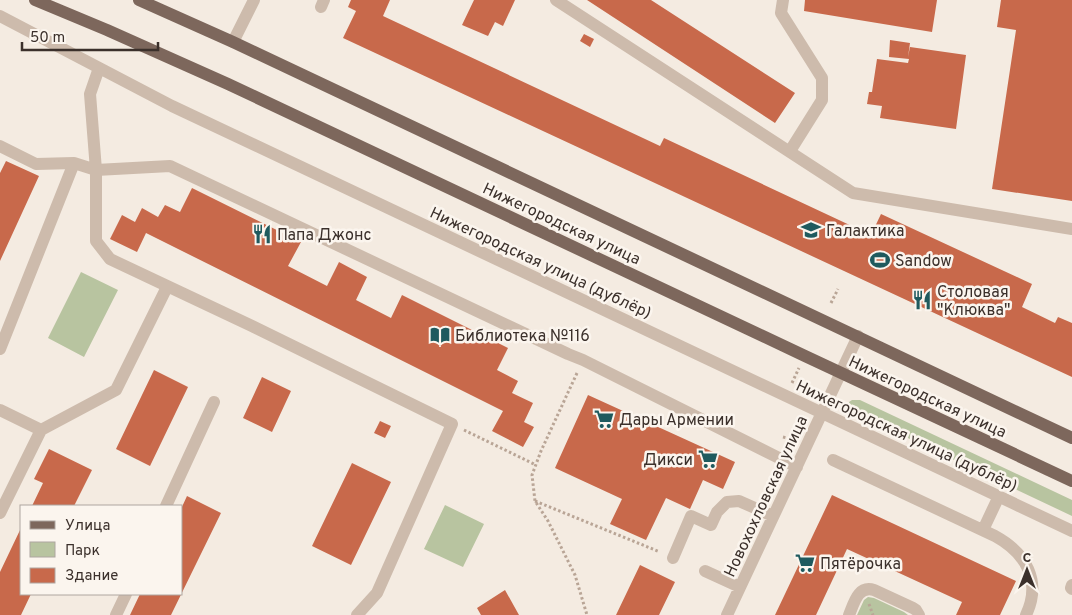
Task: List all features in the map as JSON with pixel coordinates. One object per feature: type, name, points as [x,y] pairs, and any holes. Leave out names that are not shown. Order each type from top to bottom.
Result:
[{"type":"main road","name":"Нижегородская улица","points":[[35,0],[228,84],[1072,481]]},
{"type":"main road","name":"Нижегородская улица","points":[[139,0],[234,42],[1072,438]]},
{"type":"street","points":[[234,42],[254,0]]},
{"type":"street","points":[[556,0],[853,193],[1072,229]]},
{"type":"street","points":[[783,0],[781,13],[822,78],[822,100],[790,151]]},
{"type":"street","name":"Нижегородская улица (дублёр)","points":[[0,16],[172,106],[1072,531]]},
{"type":"street","points":[[99,68],[90,94],[96,170],[96,241],[110,259],[452,424],[377,593],[357,615]]},
{"type":"street","points":[[0,146],[36,164],[74,163],[96,170],[170,166],[583,360],[797,467]]},
{"type":"street","points":[[0,349],[74,163]]},
{"type":"street","points":[[0,513],[40,430],[116,390],[167,287]]},
{"type":"street","name":"Новохохловская улица","points":[[727,615],[858,336]]},
{"type":"street","points":[[166,505],[214,402]]},
{"type":"street","points":[[0,410],[40,430]]},
{"type":"street","points":[[833,460],[983,530],[1012,547],[1027,566],[1032,578],[1031,605],[1026,615]]},
{"type":"street","points":[[983,530],[999,496]]},
{"type":"street","points":[[673,558],[691,516],[711,525],[717,512],[727,502],[740,501],[772,516]]},
{"type":"street","points":[[705,571],[740,587]]},
{"type":"street","points":[[849,615],[859,594],[862,590],[869,588],[913,608],[919,615]]},
{"type":"street","points":[[116,615],[126,595]]},
{"type":"path","points":[[831,303],[838,288]]},
{"type":"path","points":[[583,360],[532,474],[535,501],[548,521],[575,575],[587,615]]},
{"type":"path","points":[[792,383],[800,367]]},
{"type":"path","points":[[452,424],[536,465]]},
{"type":"path","points":[[535,501],[673,558]]},
{"type":"green space","points":[[81,272],[118,290],[84,357],[48,338]]},
{"type":"green space","points":[[860,400],[1072,500],[1072,516],[853,412],[849,407],[849,402]]},
{"type":"green space","points":[[445,505],[484,524],[463,567],[424,549]]},
{"type":"green space","points":[[868,597],[874,598],[908,615],[857,615],[864,600]]},
{"type":"building","points":[[351,0],[390,0],[383,16],[660,146],[664,138],[871,235],[881,214],[1032,284],[1022,307],[1055,323],[1058,317],[1072,323],[1072,377],[343,38],[356,11],[348,7]]},
{"type":"building","points":[[474,0],[515,0],[503,26],[495,22],[488,36],[462,25]]},
{"type":"building","points":[[587,0],[651,0],[795,93],[775,123]]},
{"type":"building","points":[[805,0],[937,0],[932,32],[804,11]]},
{"type":"building","points":[[1001,0],[1072,0],[1072,201],[992,189],[1016,30],[997,27]]},
{"type":"building","points":[[584,34],[594,39],[590,47],[580,41]]},
{"type":"building","points":[[890,40],[910,43],[908,57],[910,47],[966,55],[956,129],[880,118],[882,106],[867,104],[869,92],[872,92],[877,59],[908,63],[909,59],[889,57]]},
{"type":"building","points":[[6,161],[39,176],[0,261],[0,173]]},
{"type":"building","points":[[192,188],[301,242],[288,266],[327,286],[339,262],[367,277],[356,300],[391,318],[402,295],[508,348],[497,370],[518,381],[512,393],[533,403],[524,422],[534,427],[523,447],[492,431],[503,411],[146,233],[137,252],[110,239],[122,215],[135,222],[142,208],[158,217],[165,205],[180,212]]},
{"type":"building","points":[[154,370],[188,387],[150,466],[116,449]]},
{"type":"building","points":[[262,377],[291,391],[272,432],[243,418]]},
{"type":"building","points":[[588,395],[735,462],[723,489],[703,480],[690,509],[666,498],[646,540],[610,524],[622,499],[555,468]]},
{"type":"building","points":[[380,421],[391,426],[385,438],[374,433]]},
{"type":"building","points":[[49,449],[92,470],[74,505],[32,505],[43,483],[34,479]]},
{"type":"building","points":[[352,463],[391,482],[351,565],[312,546]]},
{"type":"building","points":[[832,495],[1016,581],[1000,615],[956,615],[962,602],[847,549],[816,615],[775,615]]},
{"type":"building","points":[[187,496],[221,513],[182,593],[182,507]]},
{"type":"building","points":[[20,530],[20,595],[31,595],[21,615],[0,615],[0,572]]},
{"type":"building","points":[[640,565],[675,582],[659,615],[616,615]]},
{"type":"building","points":[[505,590],[519,615],[481,615],[477,608]]},
{"type":"building","points":[[140,595],[181,595],[171,615],[130,615]]},
{"type":"place","name":"Галактика","points":[[811,230]]},
{"type":"place","name":"Папа Джонс","points":[[262,234]]},
{"type":"place","name":"Sandow","points":[[880,260]]},
{"type":"place","name":"Столовая \"Клюква\"","points":[[922,300]]},
{"type":"place","name":"Библиотека №116","points":[[440,335]]},
{"type":"place","name":"Дары Армении","points":[[604,419]]},
{"type":"place","name":"Дикси","points":[[708,459]]},
{"type":"place","name":"Пятёрочка","points":[[805,563]]}]
